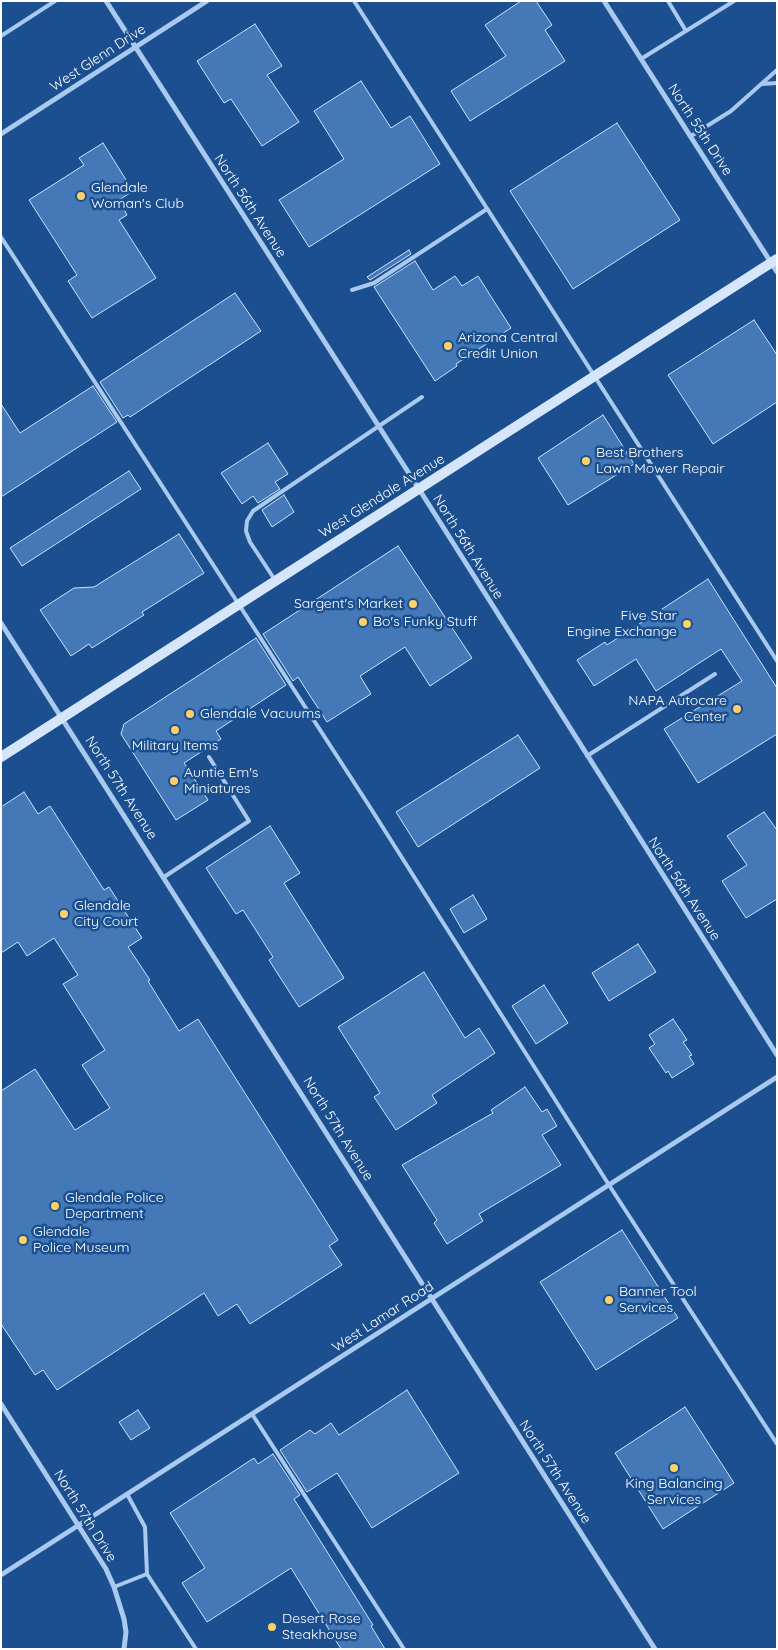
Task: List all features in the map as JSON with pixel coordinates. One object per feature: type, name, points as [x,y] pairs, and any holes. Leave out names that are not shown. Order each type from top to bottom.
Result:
[{"type":"main road","name":"West Glendale Avenue","points":[[1,756],[594,376],[775,264]]},
{"type":"street","name":"North 56th Avenue","points":[[106,1],[777,1055]]},
{"type":"street","name":"West Glenn Drive","points":[[1,134],[207,1]]},
{"type":"street","name":"North 55th Drive","points":[[604,1],[775,264]]},
{"type":"street","name":"North 57th Avenue","points":[[1,623],[655,1649]]},
{"type":"street","name":"West Lamar Road","points":[[1,1575],[777,1077]]},
{"type":"street","name":"North 57th Drive","points":[[1,1404],[106,1569],[124,1619],[126,1632],[124,1649]]},
{"type":"lane","points":[[1,36],[54,1]]},
{"type":"lane","points":[[354,1],[777,661]]},
{"type":"lane","points":[[668,1],[686,31]]},
{"type":"lane","points":[[641,59],[734,1]]},
{"type":"lane","points":[[691,136],[731,111],[777,70]]},
{"type":"lane","points":[[762,84],[777,83]]},
{"type":"lane","points":[[352,290],[374,283],[487,209]]},
{"type":"lane","points":[[1,237],[239,603],[609,1185],[777,1444]]},
{"type":"lane","points":[[276,580],[250,542],[246,531],[247,521],[253,511],[377,425],[422,397]]},
{"type":"lane","points":[[586,757],[715,674]]},
{"type":"lane","points":[[164,877],[249,821],[209,757]]},
{"type":"lane","points":[[252,1414],[404,1649]]},
{"type":"lane","points":[[127,1494],[145,1528],[147,1574],[196,1649]]},
{"type":"lane","points":[[114,1587],[147,1574]]},
{"type":"building","points":[[521,1],[536,1],[552,25],[545,30],[565,61],[470,121],[451,91],[506,56],[485,25]]},
{"type":"building","points":[[255,24],[282,66],[267,75],[299,122],[262,146],[231,99],[224,103],[197,61]]},
{"type":"building","points":[[361,81],[391,128],[410,116],[440,164],[309,247],[279,200],[344,159],[314,111]]},
{"type":"building","points":[[617,123],[680,220],[573,289],[510,191]]},
{"type":"building","points":[[103,143],[133,191],[119,200],[127,215],[119,220],[156,278],[92,318],[68,281],[77,275],[29,200],[84,165],[79,158]]},
{"type":"building","points":[[409,250],[411,254],[370,280],[367,277]]},
{"type":"building","name":"Arizona Central Credit Union","points":[[415,261],[433,290],[455,276],[462,286],[478,276],[511,328],[456,364],[457,366],[435,381],[374,287]]},
{"type":"building","points":[[235,293],[261,331],[130,417],[128,415],[123,418],[100,382]]},
{"type":"building","points":[[754,320],[777,355],[777,402],[713,444],[668,375]]},
{"type":"building","points":[[93,386],[117,422],[1,497],[1,404],[20,433]]},
{"type":"building","name":"Best Brothers Lawn Mower Repair","points":[[603,415],[634,464],[568,505],[538,458]]},
{"type":"building","points":[[268,443],[288,474],[275,482],[280,489],[258,503],[253,496],[242,504],[221,473]]},
{"type":"building","points":[[129,471],[141,489],[22,566],[10,548]]},
{"type":"building","points":[[284,495],[294,512],[272,527],[262,510]]},
{"type":"building","points":[[179,534],[204,573],[142,612],[144,615],[92,648],[89,644],[71,656],[40,610],[74,588],[94,587]]},
{"type":"building","points":[[398,546],[472,658],[430,686],[405,647],[360,676],[371,694],[327,722],[298,677],[293,681],[263,634]]},
{"type":"building","points":[[708,579],[777,688],[777,734],[698,783],[664,729],[742,681],[721,649],[656,691],[636,659],[594,686],[577,660],[605,642],[607,645]]},
{"type":"building","points":[[256,638],[286,685],[216,731],[221,739],[184,763],[208,800],[176,820],[121,734],[124,724]]},
{"type":"building","points":[[518,735],[540,768],[418,847],[396,812]]},
{"type":"building","points":[[24,792],[38,814],[50,806],[104,890],[109,887],[142,938],[128,947],[150,980],[148,981],[179,1031],[198,1019],[338,1240],[329,1246],[342,1265],[250,1324],[237,1304],[218,1316],[204,1293],[57,1390],[43,1370],[35,1375],[1,1324],[1,1091],[35,1069],[75,1130],[110,1108],[82,1065],[105,1050],[63,984],[78,975],[54,938],[27,956],[18,942],[1,953],[1,807]]},
{"type":"building","points":[[764,812],[777,830],[777,899],[746,918],[722,881],[747,865],[727,836]]},
{"type":"building","points":[[270,826],[300,873],[284,883],[344,978],[299,1007],[269,960],[273,957],[243,910],[236,914],[206,868]]},
{"type":"building","points":[[473,895],[487,919],[464,933],[450,909]]},
{"type":"building","points":[[638,944],[656,972],[609,1001],[592,973]]},
{"type":"building","points":[[424,972],[465,1038],[479,1028],[495,1053],[432,1095],[437,1103],[396,1130],[374,1097],[380,1093],[338,1027]]},
{"type":"building","points":[[544,985],[568,1023],[536,1044],[512,1006]]},
{"type":"building","points":[[673,1019],[687,1040],[683,1042],[692,1055],[689,1056],[694,1064],[672,1078],[668,1071],[666,1073],[649,1048],[655,1044],[649,1035]]},
{"type":"building","points":[[525,1087],[542,1112],[547,1109],[557,1126],[542,1135],[561,1165],[479,1214],[483,1221],[447,1244],[434,1223],[437,1220],[402,1165],[493,1113],[491,1110]]},
{"type":"building","name":"Banner Tool Services","points":[[622,1230],[678,1318],[596,1370],[540,1282]]},
{"type":"building","points":[[407,1390],[459,1473],[372,1528],[337,1473],[307,1492],[280,1450],[310,1430],[315,1434],[331,1423],[339,1435]]},
{"type":"building","name":"King Balancing Services","points":[[685,1407],[734,1483],[663,1529],[615,1453]]},
{"type":"building","points":[[138,1410],[150,1428],[131,1440],[119,1422]]},
{"type":"building","points":[[273,1454],[300,1495],[294,1499],[373,1625],[371,1626],[385,1649],[341,1649],[291,1568],[207,1622],[182,1583],[205,1568],[170,1513],[254,1458],[258,1464]]},
{"type":"place","name":"Glendale Woman's Club","points":[[81,196]]},
{"type":"place","name":"Arizona Central Credit Union","points":[[448,346]]},
{"type":"place","name":"Best Brothers Lawn Mower Repair","points":[[586,461]]},
{"type":"place","name":"Sargent's Market","points":[[413,604]]},
{"type":"place","name":"Bo's Funky Stuff","points":[[363,622]]},
{"type":"place","name":"Five Star Engine Exchange","points":[[687,624]]},
{"type":"place","name":"NAPA Autocare Center","points":[[737,709]]},
{"type":"place","name":"Glendale Vacuums","points":[[190,714]]},
{"type":"place","name":"Military Items","points":[[175,730]]},
{"type":"place","name":"Auntie Em's Miniatures","points":[[174,781]]},
{"type":"place","name":"Glendale City Court","points":[[64,914]]},
{"type":"place","name":"Glendale Police Department","points":[[55,1206]]},
{"type":"place","name":"Glendale Police Museum","points":[[23,1240]]},
{"type":"place","name":"Banner Tool Services","points":[[609,1300]]},
{"type":"place","name":"King Balancing Services","points":[[674,1468]]},
{"type":"place","name":"Desert Rose Steakhouse","points":[[272,1627]]}]
